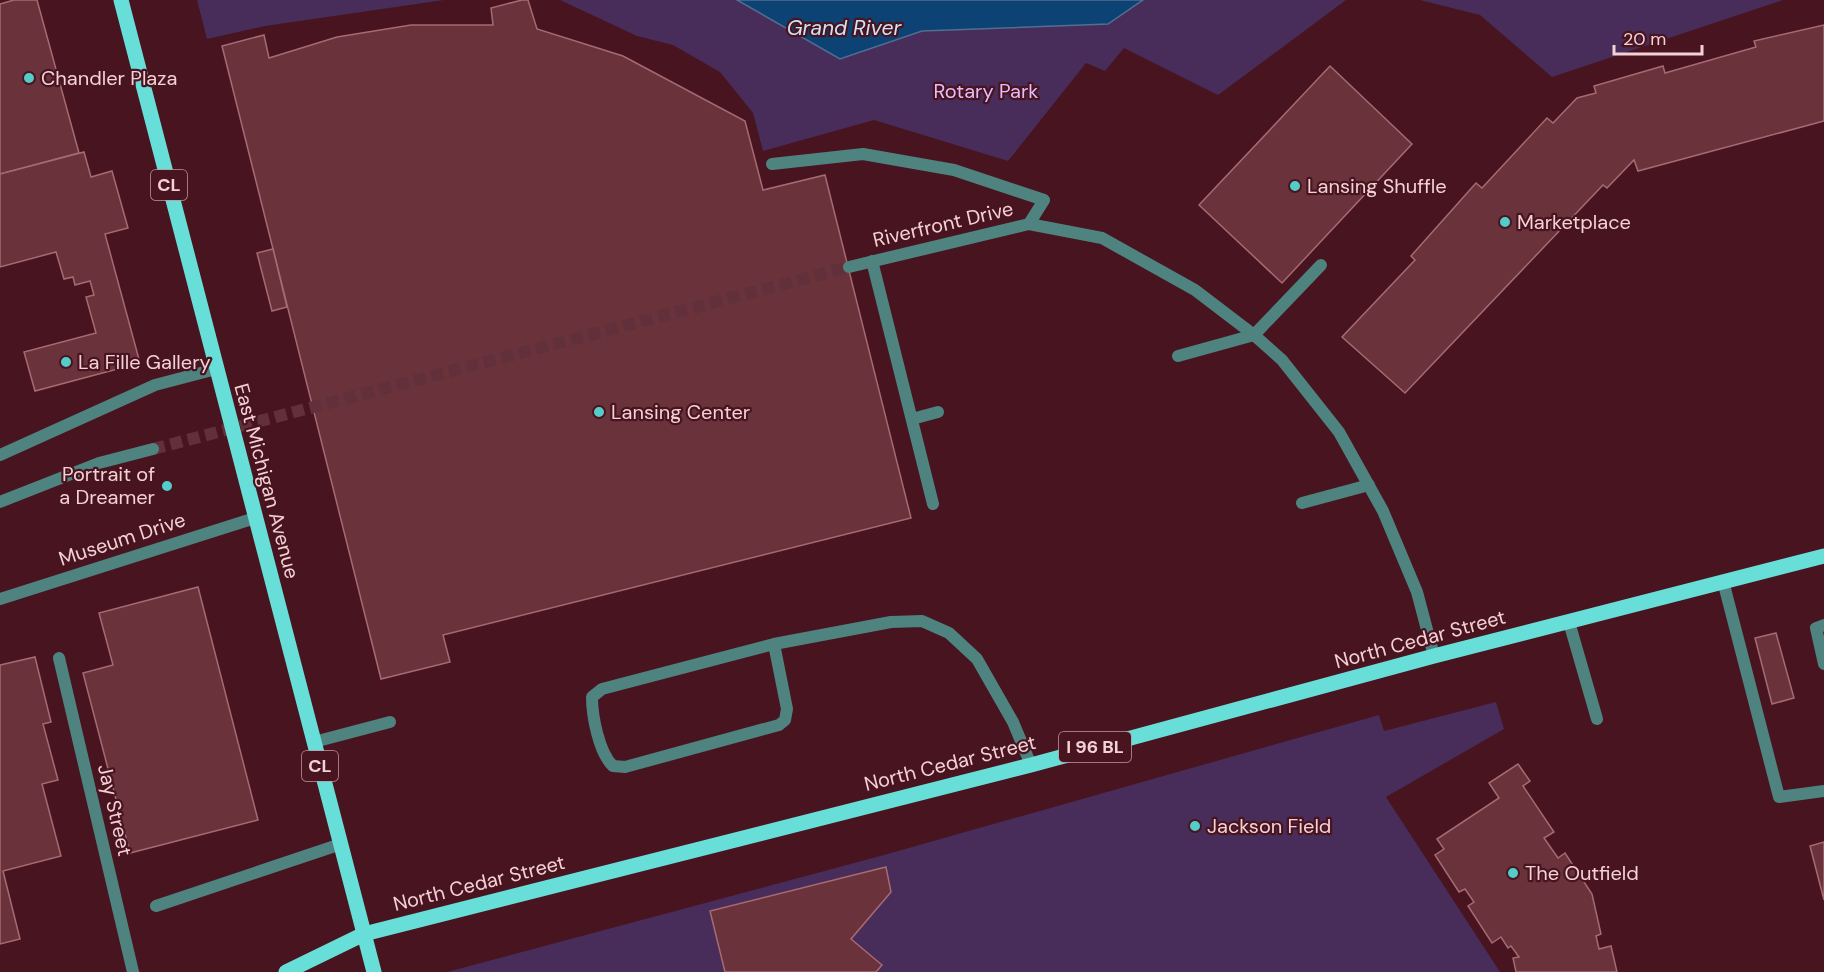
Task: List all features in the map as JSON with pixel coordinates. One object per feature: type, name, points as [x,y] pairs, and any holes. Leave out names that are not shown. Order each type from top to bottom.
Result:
[{"type":"main road","name":"East Michigan Avenue","points":[[121,1],[375,972]]},
{"type":"main road","name":"North Cedar Street","points":[[364,934],[1031,765],[1434,656],[1824,556]]},
{"type":"main road","name":"I 96 BL","points":[[286,972],[364,934]]},
{"type":"street","points":[[772,164],[863,154],[954,170],[1044,200],[1029,224]]},
{"type":"street","name":"Riverfront Drive","points":[[849,267],[1029,224],[1102,238],[1195,290],[1254,335],[1282,360],[1340,432],[1383,511],[1417,592],[1434,656]]},
{"type":"street","points":[[872,261],[933,504]]},
{"type":"street","points":[[1178,356],[1254,335],[1322,265]]},
{"type":"street","points":[[0,455],[155,385],[216,369]]},
{"type":"street","points":[[912,419],[938,412]]},
{"type":"street","points":[[0,502],[99,463],[153,449]]},
{"type":"street","points":[[1302,502],[1369,485]]},
{"type":"street","name":"Museum Drive","points":[[0,599],[255,518]]},
{"type":"street","points":[[1723,581],[1779,797],[1824,791]]},
{"type":"street","points":[[774,644],[788,709],[785,720],[779,725],[625,767],[613,766],[604,758],[592,709],[592,697],[602,689],[774,644],[891,622],[922,621],[949,633],[977,659],[1013,722],[1031,765]]},
{"type":"street","points":[[1569,622],[1597,719]]},
{"type":"street","points":[[1824,625],[1816,628],[1824,664]]},
{"type":"street","name":"Jay Street","points":[[59,657],[133,972]]},
{"type":"street","points":[[314,742],[390,722]]},
{"type":"street","points":[[156,906],[341,844]]},
{"type":"green space","points":[[197,0],[444,0],[265,26],[207,39]]},
{"type":"green space","name":"Rotary Park","points":[[560,0],[737,0],[840,59],[922,31],[1108,24],[1143,0],[1346,0],[1218,95],[1124,48],[1105,71],[1086,63],[1008,161],[874,120],[763,151],[753,113],[720,72],[673,45],[637,36]]},
{"type":"green space","points":[[1420,0],[1783,0],[1552,77],[1480,15]]},
{"type":"green space","name":"Jackson Field","points":[[1496,702],[1504,729],[1386,797],[1500,972],[447,972],[884,855],[1379,715],[1384,731]]},
{"type":"water","name":"Grand River","points":[[737,0],[1143,0],[1108,24],[922,31],[840,59]]},
{"type":"building","name":"Chandler Plaza","points":[[14,0],[37,0],[79,153],[0,174],[0,4]]},
{"type":"building","name":"Lansing Center","points":[[528,0],[537,29],[623,56],[745,121],[763,190],[825,175],[911,518],[443,635],[450,662],[381,679],[222,46],[264,35],[269,58],[337,37],[411,25],[493,25],[491,8]]},
{"type":"building","name":"Marketplace","points":[[1824,25],[1824,121],[1638,171],[1634,160],[1607,188],[1603,185],[1405,393],[1342,337],[1415,260],[1411,256],[1476,183],[1482,188],[1547,118],[1553,123],[1577,98],[1596,93],[1594,86],[1663,66],[1665,73],[1756,47],[1754,41]]},
{"type":"building","name":"Lansing Shuffle","points":[[1330,66],[1412,144],[1282,283],[1199,205]]},
{"type":"building","points":[[84,152],[91,177],[112,171],[128,228],[105,234],[140,363],[35,391],[24,352],[96,333],[86,297],[94,295],[90,281],[75,285],[73,277],[64,279],[56,252],[0,267],[0,174]]},
{"type":"building","points":[[273,249],[287,307],[272,311],[257,253]]},
{"type":"building","points":[[198,587],[258,820],[130,853],[83,673],[113,665],[99,613]]},
{"type":"building","points":[[1776,633],[1794,698],[1772,704],[1755,638]]},
{"type":"building","points":[[35,657],[51,722],[43,724],[58,780],[42,784],[61,856],[3,871],[20,939],[0,944],[0,665]]},
{"type":"building","name":"The Outfield","points":[[1518,764],[1530,781],[1523,786],[1554,832],[1544,838],[1558,858],[1565,853],[1592,894],[1601,934],[1596,936],[1599,949],[1611,946],[1617,972],[1516,972],[1513,958],[1519,957],[1511,946],[1508,948],[1501,937],[1492,943],[1468,906],[1474,902],[1465,889],[1459,892],[1435,855],[1444,849],[1437,839],[1499,798],[1489,783]]},
{"type":"building","points":[[1824,842],[1824,900],[1810,846]]},
{"type":"building","points":[[886,867],[891,892],[851,939],[882,965],[876,972],[725,972],[710,911]]},
{"type":"tunnel","points":[[153,449],[849,267]]},
{"type":"place","name":"Chandler Plaza","points":[[29,78]]},
{"type":"place","name":"Lansing Shuffle","points":[[1295,186]]},
{"type":"place","name":"Marketplace","points":[[1505,222]]},
{"type":"place","name":"La Fille Gallery","points":[[66,362]]},
{"type":"place","name":"Lansing Center","points":[[599,412]]},
{"type":"place","name":"Portrait of a Dreamer","points":[[167,486]]},
{"type":"place","name":"Jackson Field","points":[[1195,826]]},
{"type":"place","name":"The Outfield","points":[[1513,873]]}]
